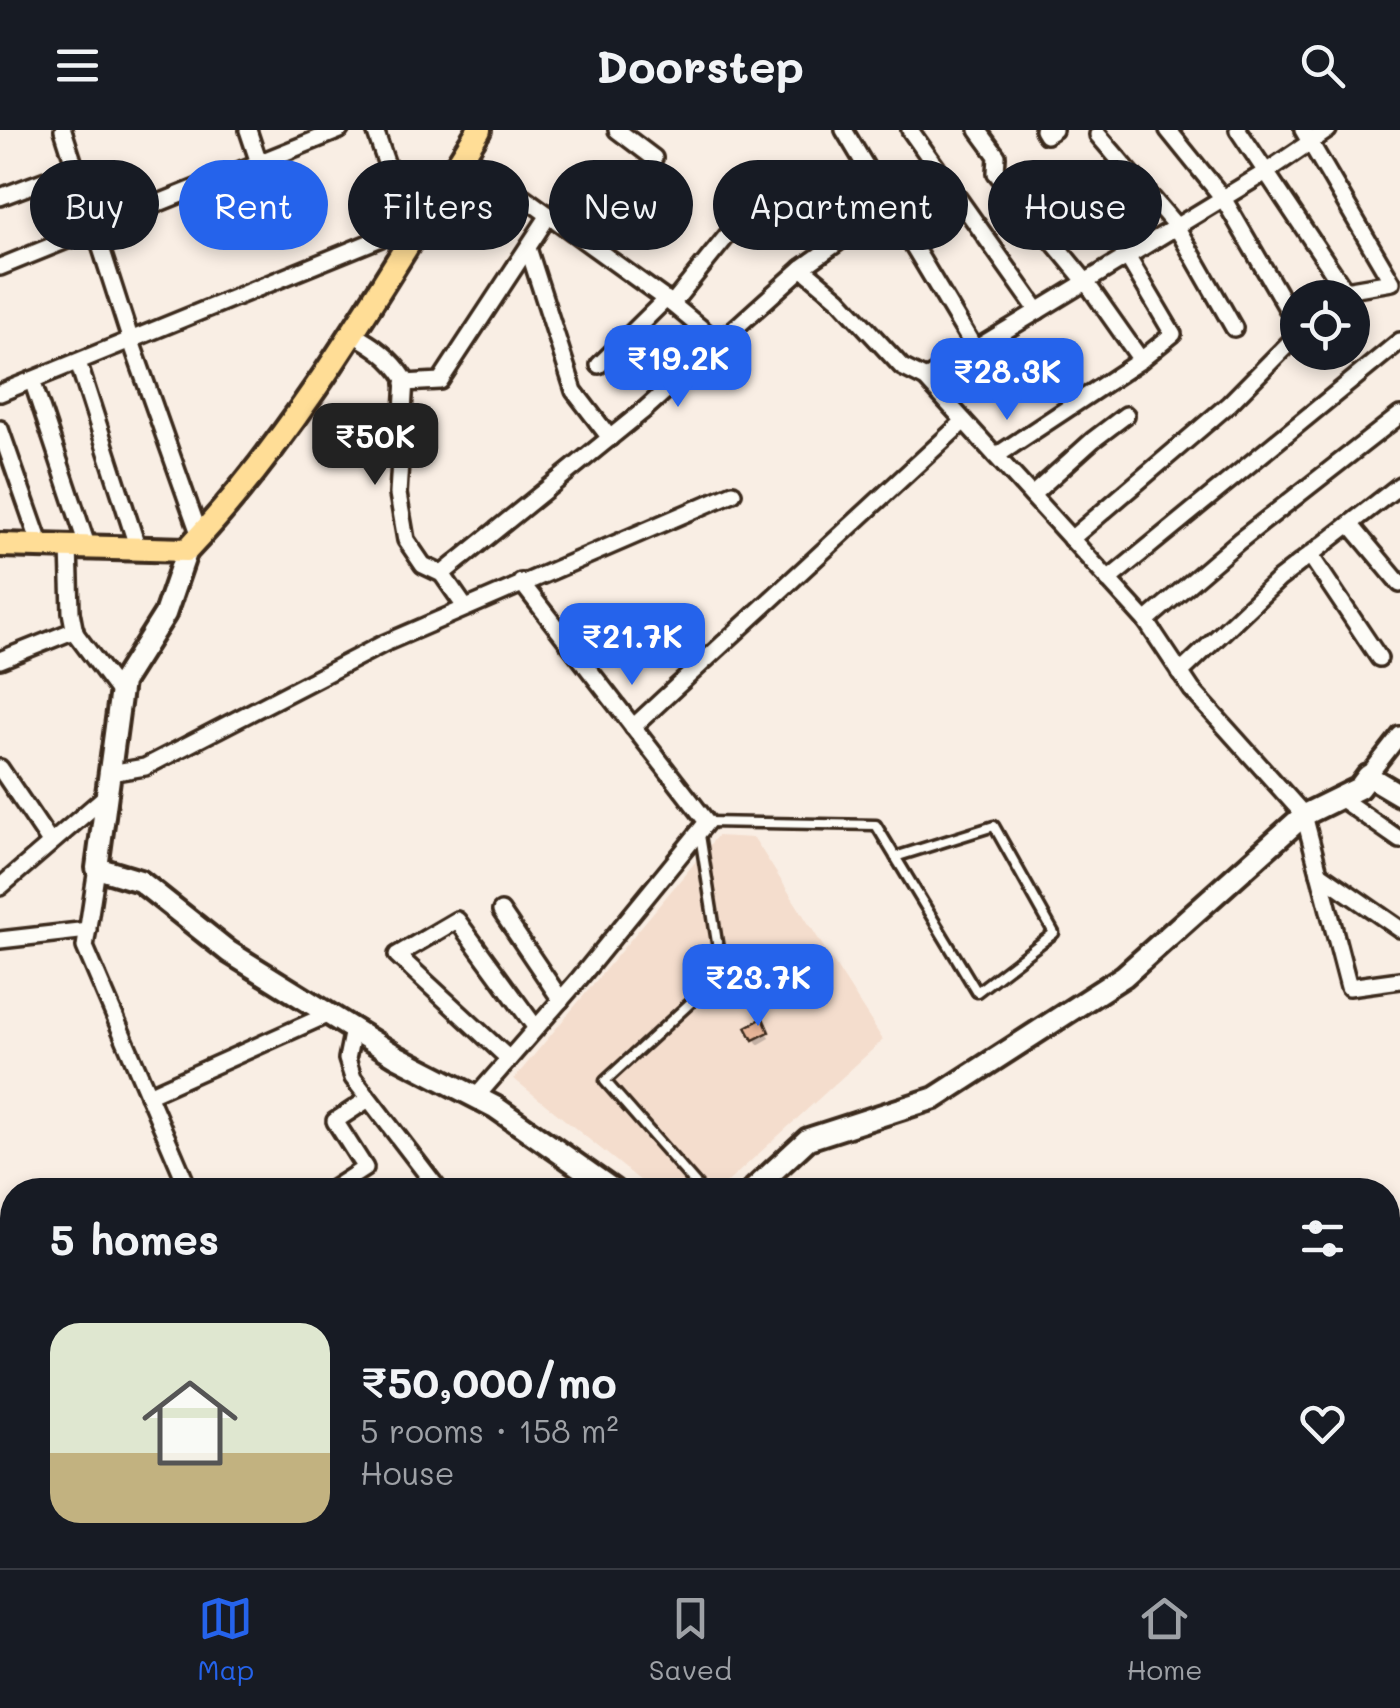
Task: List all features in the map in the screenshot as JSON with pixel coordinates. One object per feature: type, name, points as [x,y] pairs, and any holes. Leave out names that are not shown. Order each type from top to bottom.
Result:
[{"type":"main road","points":[[0,545],[138,549],[194,543],[234,500],[314,390],[479,130]]},
{"type":"street","points":[[64,130],[73,160]]},
{"type":"street","points":[[248,130],[258,160]]},
{"type":"street","points":[[264,160],[340,130]]},
{"type":"street","points":[[0,393],[408,227],[375,130]]},
{"type":"street","points":[[617,130],[654,158]]},
{"type":"street","points":[[844,130],[862,160]]},
{"type":"street","points":[[910,130],[930,160]]},
{"type":"street","points":[[978,130],[997,156],[996,173],[1086,282],[1141,360]]},
{"type":"street","points":[[1043,130],[1046,136],[1054,130]]},
{"type":"street","points":[[1168,130],[1223,198],[1280,299]]},
{"type":"street","points":[[1238,130],[1332,280]]},
{"type":"street","points":[[926,379],[1266,172],[1306,136],[1328,130]]},
{"type":"street","points":[[1098,135],[1176,226],[1234,328]]},
{"type":"street","points":[[1306,136],[1392,282],[1370,287]]},
{"type":"street","points":[[464,154],[549,215],[529,246]]},
{"type":"street","points":[[0,197],[30,186]]},
{"type":"street","points":[[968,214],[1038,311]]},
{"type":"street","points":[[0,267],[42,250]]},
{"type":"street","points":[[101,250],[194,543],[165,614],[122,682],[85,947],[181,1178]]},
{"type":"street","points":[[404,383],[440,380],[527,250]]},
{"type":"street","points":[[529,250],[574,391],[610,438]]},
{"type":"street","points":[[597,250],[719,343]]},
{"type":"street","points":[[599,365],[668,302],[714,250]]},
{"type":"street","points":[[442,574],[610,438],[802,268],[828,250]]},
{"type":"street","points":[[916,250],[975,349]]},
{"type":"street","points":[[996,456],[1141,360],[1173,334],[1123,250]]},
{"type":"street","points":[[802,268],[839,299],[902,367],[926,379],[964,420],[1146,622],[1192,690],[1304,815],[1349,987],[1400,980]]},
{"type":"street","points":[[351,333],[376,347],[396,365],[404,383],[398,494],[406,540],[423,565],[442,574],[464,608]]},
{"type":"street","points":[[1108,580],[1400,341]]},
{"type":"street","points":[[1072,539],[1229,404],[1280,350]]},
{"type":"street","points":[[78,362],[138,549]]},
{"type":"street","points":[[32,380],[78,547],[75,630],[120,693]]},
{"type":"street","points":[[1032,496],[1126,415]]},
{"type":"street","points":[[1146,622],[1238,541],[1400,416]]},
{"type":"street","points":[[633,727],[964,420]]},
{"type":"street","points":[[0,429],[41,546]]},
{"type":"street","points":[[110,772],[145,767],[385,642],[733,493]]},
{"type":"street","points":[[1180,673],[1279,579],[1397,493]]},
{"type":"street","points":[[1350,524],[1400,584]]},
{"type":"street","points":[[1310,555],[1379,658]]},
{"type":"street","points":[[476,1097],[703,826],[633,727],[521,582]]},
{"type":"street","points":[[0,660],[75,630]]},
{"type":"street","points":[[766,1178],[808,1139],[935,1098],[1124,976],[1304,815],[1359,788],[1400,735]]},
{"type":"street","points":[[0,768],[50,842]]},
{"type":"street","points":[[1368,776],[1400,794]]},
{"type":"street","points":[[0,888],[107,795]]},
{"type":"street","points":[[1340,798],[1400,840]]},
{"type":"street","points":[[97,868],[140,881],[230,952],[396,1056],[496,1107],[596,1178]]},
{"type":"street","points":[[1320,873],[1400,929]]},
{"type":"street","points":[[501,911],[561,1000]]},
{"type":"street","points":[[509,1059],[396,954],[457,920],[536,1028]]},
{"type":"street","points":[[0,940],[88,930]]},
{"type":"street","points":[[148,1094],[328,1014]]},
{"type":"street","points":[[353,1029],[347,1060],[352,1078],[430,1178]]},
{"type":"street","points":[[350,1178],[365,1168],[334,1122],[367,1100]]},
{"type":"lane","points":[[690,1178],[605,1082],[722,974],[703,826],[876,826],[977,992],[1054,933],[994,826],[895,857]]},
{"type":"shaded area","points":[[717,836],[754,838],[883,1040],[732,1178],[637,1178],[514,1079]]},
{"type":"building","points":[[763,1018],[769,1032],[753,1040],[746,1027]]}]
